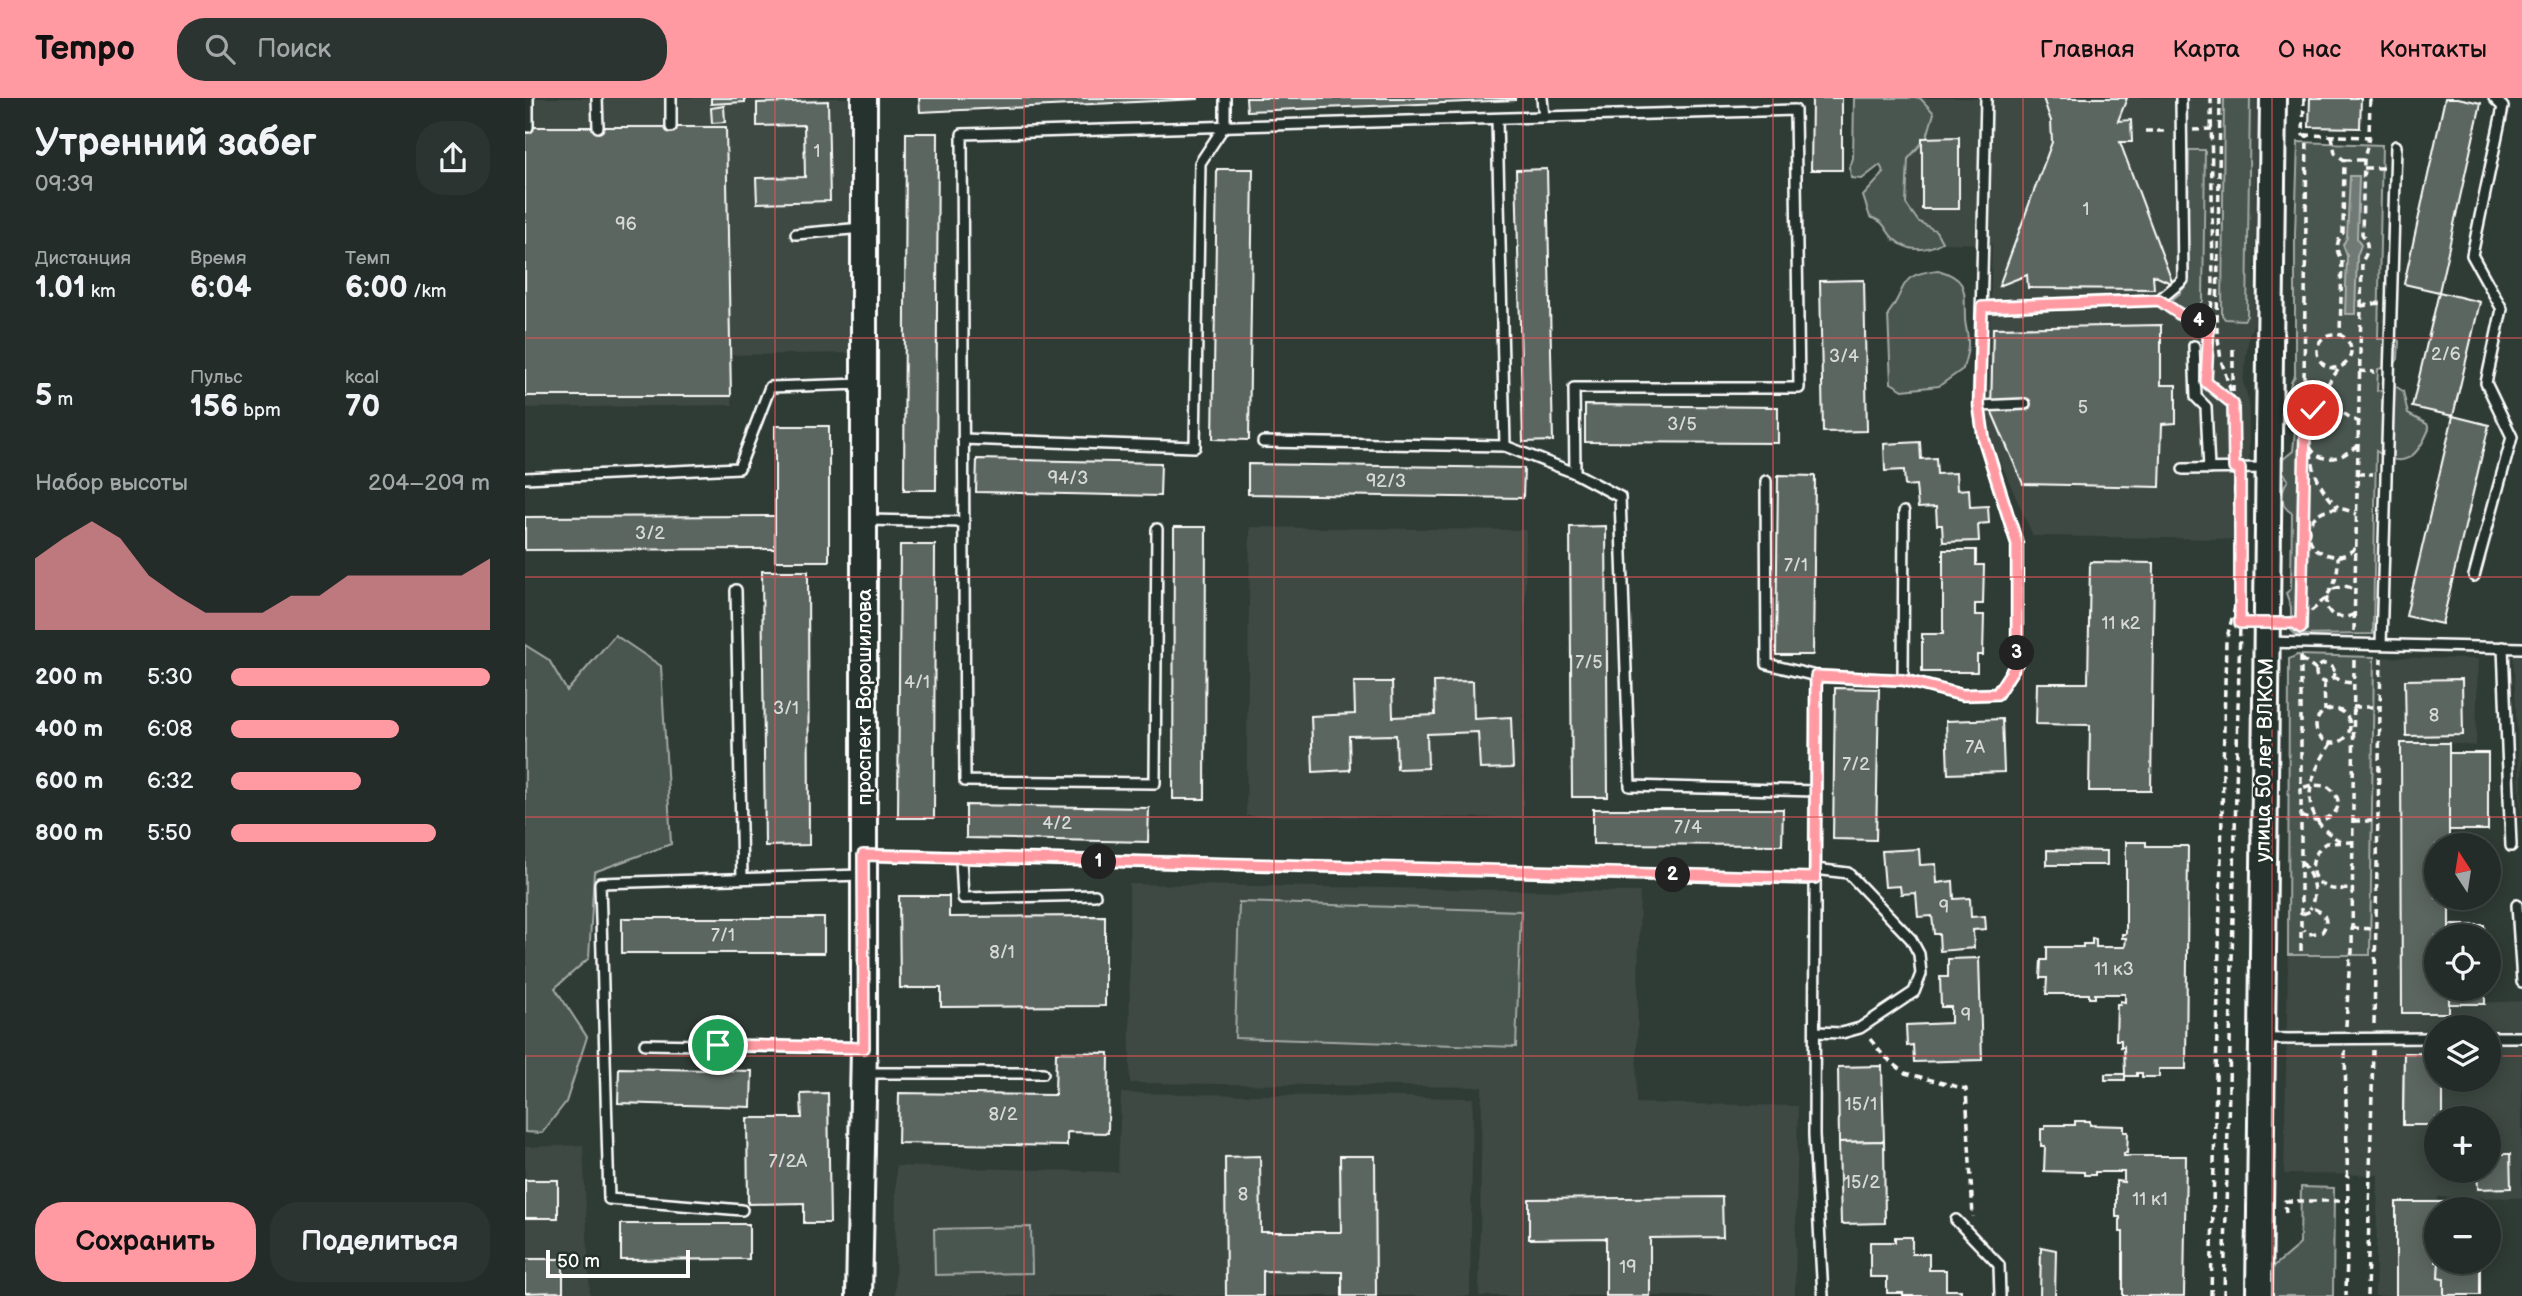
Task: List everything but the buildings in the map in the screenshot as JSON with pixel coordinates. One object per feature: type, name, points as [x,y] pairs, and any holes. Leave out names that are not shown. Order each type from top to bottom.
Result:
[{"type":"street","name":"проспект Ворошилова","points":[[859,1296],[864,1048],[864,98]]},
{"type":"street","name":"улица 50 лет ВЛКСМ","points":[[2259,1296],[2273,98]]},
{"type":"lane","points":[[528,98],[528,127]]},
{"type":"lane","points":[[597,98],[597,127]]},
{"type":"lane","points":[[671,98],[671,127]]},
{"type":"lane","points":[[963,439],[1195,447],[1200,163],[1225,125],[1225,98]]},
{"type":"lane","points":[[1542,98],[1544,117]]},
{"type":"lane","points":[[1766,481],[1767,664],[1816,676],[1903,680],[1962,695],[1997,694],[2017,663],[2017,544],[1984,440],[1979,405],[1986,98]]},
{"type":"lane","points":[[1982,307],[2159,300],[2183,280],[2181,98]]},
{"type":"lane","points":[[2474,576],[2512,438],[2486,383],[2502,309],[2472,254],[2503,107],[2494,98]]},
{"type":"lane","points":[[1157,529],[1155,783],[965,781],[962,134],[1795,110],[1799,388],[1574,387],[1575,473]]},
{"type":"lane","points":[[1497,120],[1504,446]]},
{"type":"lane","points":[[2381,644],[2396,146]]},
{"type":"lane","points":[[796,234],[863,228]]},
{"type":"lane","points":[[2194,346],[2196,397],[2206,407],[2209,469]]},
{"type":"lane","points":[[525,478],[739,468],[770,387],[864,384]]},
{"type":"lane","points":[[1979,405],[2025,404]]},
{"type":"lane","points":[[1263,442],[1504,446],[1575,473],[1620,497],[1630,786],[1815,791]]},
{"type":"lane","points":[[2183,469],[2268,468]]},
{"type":"lane","points":[[1903,680],[1904,512]]},
{"type":"lane","points":[[865,520],[964,522]]},
{"type":"lane","points":[[736,590],[742,878]]},
{"type":"lane","points":[[2266,633],[2301,642],[2522,648]]},
{"type":"lane","points":[[2503,647],[2511,846]]},
{"type":"lane","points":[[1816,676],[1814,1135],[1823,1296]]},
{"type":"lane","points":[[961,859],[963,898],[1095,895]]},
{"type":"lane","points":[[742,1210],[609,1199],[600,883],[742,878],[863,865],[961,859],[1848,873],[1911,939],[1919,954],[1921,974],[1914,992],[1860,1028],[1842,1033],[1815,1032]]},
{"type":"lane","points":[[2517,905],[2522,982]]},
{"type":"lane","points":[[2501,1037],[2522,1037]]},
{"type":"lane","points":[[2260,1040],[2424,1038]]},
{"type":"lane","points":[[645,1044],[864,1048]]},
{"type":"lane","points":[[863,1073],[1043,1073]]},
{"type":"lane","points":[[1956,1220],[1999,1265],[2000,1296]]},
{"type":"path","points":[[2208,347],[2213,289],[2211,98]]},
{"type":"path","points":[[2221,98],[2217,331],[2221,360],[2233,402]]},
{"type":"path","points":[[2304,98],[2303,135],[2369,137]]},
{"type":"path","points":[[2346,1296],[2348,1201],[2345,1038],[2353,889],[2352,729],[2362,261],[2368,245],[2362,234],[2364,160],[2369,137],[2370,98]]},
{"type":"path","points":[[2301,955],[2301,618],[2307,135]]},
{"type":"path","points":[[2332,136],[2335,153],[2344,160],[2364,160]]},
{"type":"path","points":[[2344,160],[2343,233],[2337,244],[2342,260],[2340,335],[2351,345],[2352,353],[2349,360],[2320,392],[2312,419],[2305,431],[2315,474],[2323,491],[2338,507],[2357,514]]},
{"type":"path","points":[[2364,168],[2395,169]]},
{"type":"path","points":[[2159,300],[2185,318],[2209,323]]},
{"type":"path","points":[[2339,368],[2329,368],[2322,364],[2317,350],[2325,337],[2340,335]]},
{"type":"path","points":[[2224,1296],[2240,623],[2233,344]]},
{"type":"path","points":[[2305,350],[2317,350]]},
{"type":"path","points":[[2352,353],[2360,354]]},
{"type":"path","points":[[2206,382],[2233,402]]},
{"type":"path","points":[[2312,419],[2325,410],[2335,410],[2358,422]]},
{"type":"path","points":[[2311,449],[2318,456],[2329,458],[2338,457],[2358,446]]},
{"type":"path","points":[[2211,1296],[2226,641],[2237,600],[2237,468]]},
{"type":"path","points":[[2338,507],[2325,510],[2312,520],[2309,531],[2311,542],[2320,552],[2338,556],[2349,554],[2356,548]]},
{"type":"path","points":[[2303,531],[2309,531]]},
{"type":"path","points":[[2301,618],[2317,607],[2331,590],[2339,573],[2338,556]]},
{"type":"path","points":[[2331,590],[2345,586],[2355,590]]},
{"type":"path","points":[[2327,596],[2326,607],[2333,616],[2347,617],[2354,614]]},
{"type":"path","points":[[2231,623],[2240,623]]},
{"type":"path","points":[[2266,633],[2295,623],[2301,628],[2314,628]]},
{"type":"path","points":[[2367,1296],[2381,644]]},
{"type":"path","points":[[2301,659],[2317,671]]},
{"type":"path","points":[[2321,665],[2330,665],[2333,668],[2333,677],[2324,682],[2317,677],[2317,671],[2321,665]]},
{"type":"path","points":[[2333,677],[2354,683]]},
{"type":"path","points":[[2324,682],[2325,711]]},
{"type":"path","points":[[2354,707],[2380,707]]},
{"type":"path","points":[[2339,710],[2345,714],[2352,729],[2342,741],[2331,743],[2321,739],[2316,732],[2318,717],[2325,711],[2339,710]]},
{"type":"path","points":[[2331,743],[2317,766],[2311,785],[2310,804],[2324,830],[2340,841]]},
{"type":"path","points":[[2301,789],[2311,785],[2327,786],[2336,795],[2338,803],[2332,817],[2317,821],[2301,816]]},
{"type":"path","points":[[2353,821],[2377,821]]},
{"type":"path","points":[[2310,909],[2314,895],[2313,859],[2320,847],[2326,843],[2353,842]]},
{"type":"path","points":[[2301,861],[2316,881],[2327,888],[2353,889]]},
{"type":"path","points":[[2301,915],[2315,909],[2324,914],[2326,926],[2322,932],[2315,935],[2301,928]]},
{"type":"path","points":[[2352,928],[2375,929]]},
{"type":"path","points":[[1860,1028],[1883,1055],[1905,1073],[1966,1089],[1974,1201],[1972,1236]]},
{"type":"path","points":[[2286,1213],[2285,1201],[2348,1201]]},
{"type":"shaded area","points":[[525,98],[855,98],[854,353],[731,355],[733,405],[525,408]]},
{"type":"shaded area","points":[[1854,98],[1920,98],[1934,113],[1927,137],[1908,159],[1906,204],[1918,221],[1936,231],[1942,242],[1924,249],[1906,247],[1894,239],[1883,224],[1870,217],[1863,196],[1884,173],[1880,165],[1862,179],[1851,178]]},
{"type":"shaded area","points":[[1897,98],[2257,98],[2254,324],[2249,334],[2243,382],[2249,402],[2249,542],[2223,539],[2033,536],[1987,432],[1992,244],[1891,242]]},
{"type":"shaded area","points":[[2224,98],[2250,98],[2247,316],[2244,320],[2225,319],[2222,315]]},
{"type":"shaded area","points":[[2298,142],[2382,145],[2378,339],[2394,338],[2399,341],[2398,359],[2393,366],[2378,369],[2377,391],[2395,386],[2403,391],[2408,414],[2427,424],[2429,429],[2420,447],[2409,458],[2395,460],[2376,451],[2373,634],[2296,635],[2291,630],[2291,607],[2286,593],[2291,589],[2292,513],[2283,503],[2288,480],[2281,468],[2282,460],[2293,451],[2295,430],[2290,388],[2295,376]]},
{"type":"shaded area","points":[[2189,150],[2205,150],[2203,301],[2199,306],[2183,309],[2170,301],[2187,284]]},
{"type":"shaded area","points":[[2350,176],[2359,176],[2357,238],[2361,245],[2357,256],[2355,314],[2345,314],[2347,256],[2343,245],[2347,237]]},
{"type":"shaded area","points":[[1938,270],[1955,277],[1963,287],[1968,344],[1963,369],[1939,386],[1903,390],[1891,383],[1888,314],[1909,279]]},
{"type":"shaded area","points":[[1250,527],[1526,530],[1523,818],[1246,816]]},
{"type":"shaded area","points":[[615,635],[661,666],[671,844],[594,872],[589,958],[555,988],[587,1037],[566,1102],[542,1133],[525,1132],[525,645],[549,660],[567,691]]},
{"type":"shaded area","points":[[2513,654],[2522,655],[2522,830]]},
{"type":"shaded area","points":[[2297,655],[2374,657],[2370,955],[2288,955],[2289,659]]},
{"type":"shaded area","points":[[2374,657],[2478,659],[2476,746],[2449,743],[2449,833],[2424,833],[2424,910],[2449,910],[2449,924],[2424,924],[2424,1001],[2450,1001],[2450,1004],[2522,1001],[2522,1198],[2424,1197],[2424,1274],[2438,1274],[2439,1296],[2375,1296],[2378,1175],[2284,1174],[2288,955],[2370,955]]},
{"type":"shaded area","points":[[1129,884],[1640,892],[1636,1103],[1798,1106],[1795,1296],[1479,1296],[1482,1087],[1130,1083]]},
{"type":"shaded area","points":[[1239,902],[1521,911],[1516,1047],[1235,1038]]},
{"type":"shaded area","points":[[1121,1093],[1473,1098],[1470,1296],[895,1296],[896,1166],[1118,1172]]},
{"type":"shaded area","points":[[583,1145],[590,1296],[525,1296],[525,1147]]},
{"type":"shaded area","points":[[2301,1187],[2334,1188],[2333,1296],[2272,1296],[2272,1268],[2300,1244]]},
{"type":"shaded area","points":[[1031,1227],[1032,1273],[935,1275],[934,1229]]},
{"type":"route","points":[[718,1045],[864,1048],[863,855],[1815,878],[1816,676],[1903,680],[1962,695],[1997,694],[2017,663],[2017,544],[1984,440],[1979,405],[1982,307],[2159,300],[2185,318],[2209,323],[2206,382],[2233,404],[2234,468],[2240,468],[2240,623],[2295,623],[2301,628],[2305,431],[2312,419],[2313,410]]}]
